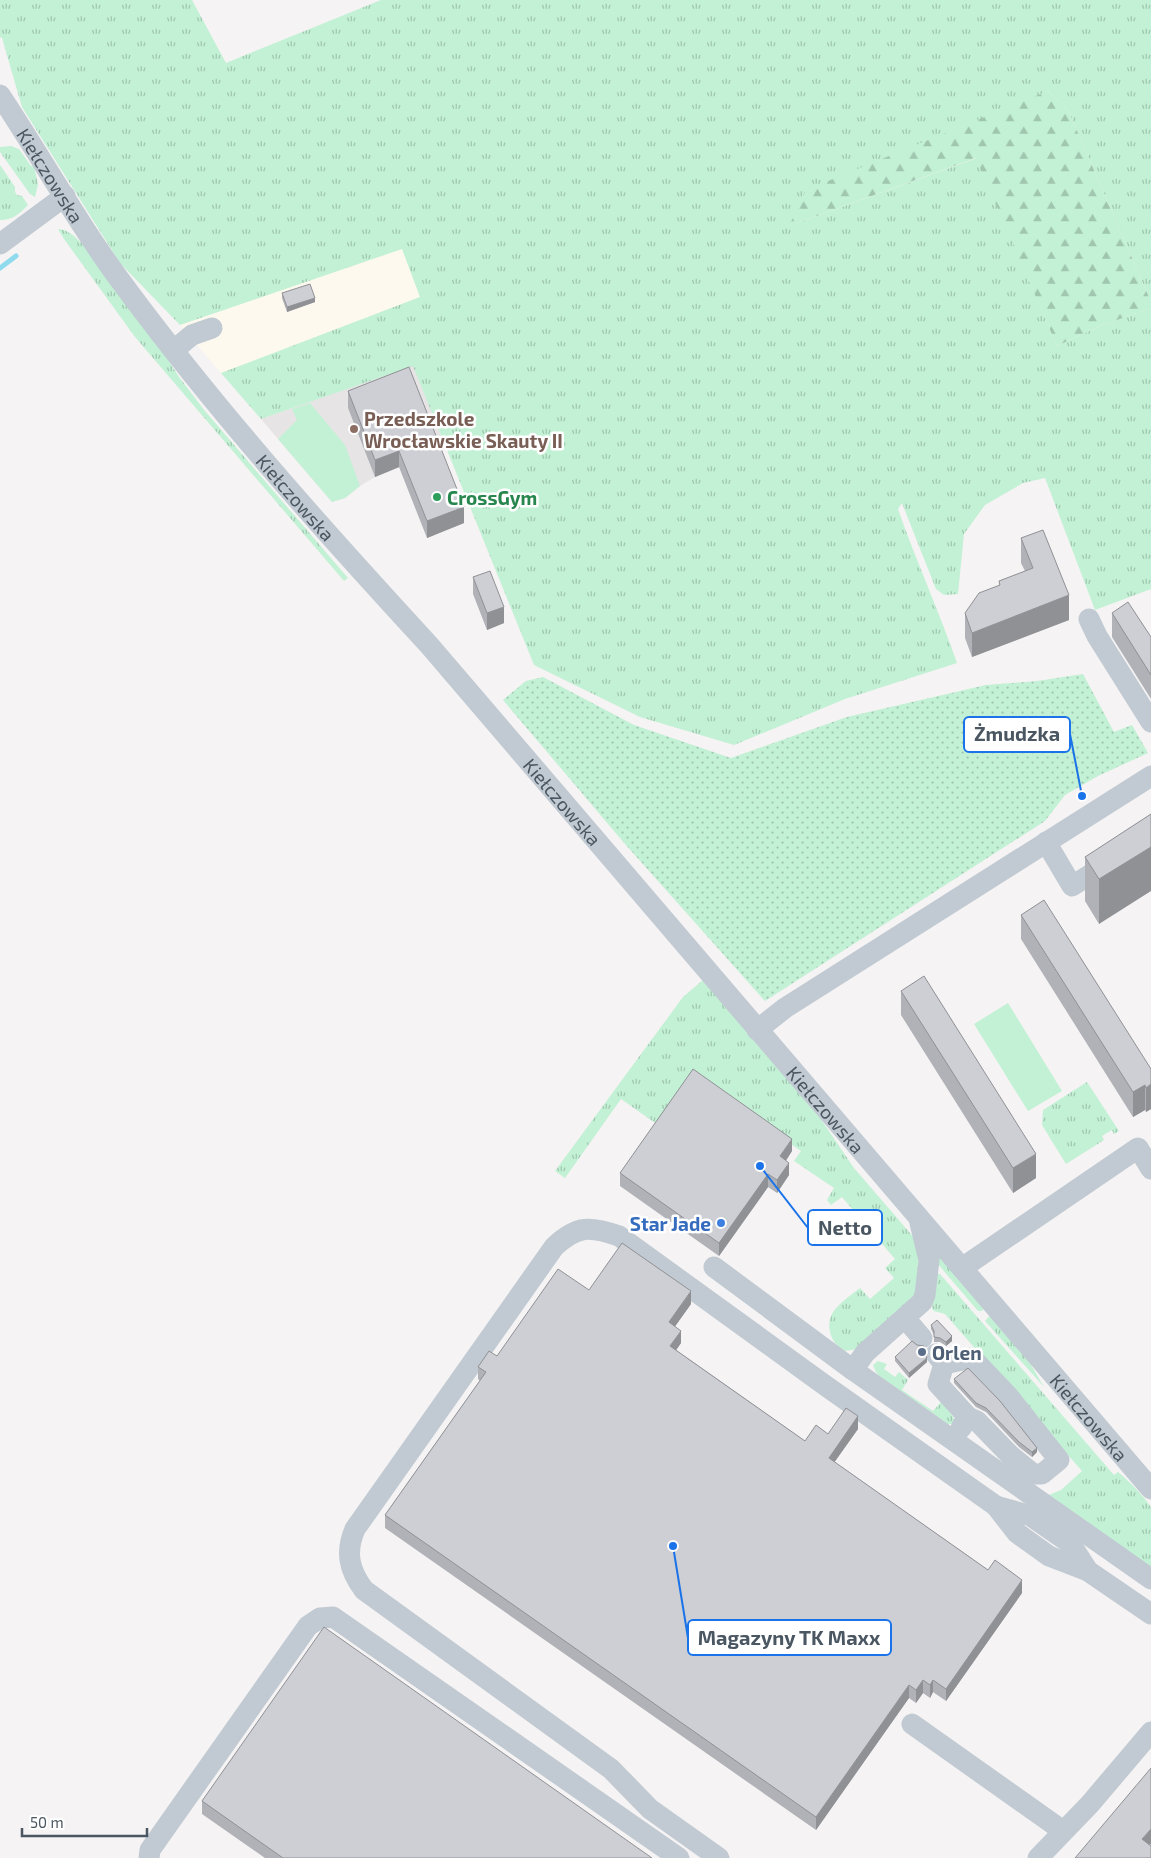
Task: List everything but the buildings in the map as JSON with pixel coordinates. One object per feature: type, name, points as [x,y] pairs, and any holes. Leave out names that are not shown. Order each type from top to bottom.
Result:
[{"type":"street","name":"Kiełczowska","points":[[4,108],[110,266],[234,427],[429,646],[1151,1489]]},
{"type":"street","points":[[0,244],[64,196]]},
{"type":"street","points":[[174,350],[192,335],[212,328]]},
{"type":"street","points":[[1089,619],[1097,636],[1151,722]]},
{"type":"street","points":[[757,1030],[785,1008],[1151,776]]},
{"type":"street","points":[[1046,842],[1072,886],[1151,836]]},
{"type":"street","points":[[962,1268],[980,1253],[1144,1144],[1151,1169]]},
{"type":"street","points":[[853,1370],[864,1353],[922,1302],[925,1295],[929,1260],[918,1218]]},
{"type":"street","points":[[719,1858],[650,1809],[611,1769],[364,1590],[354,1578],[349,1556],[349,1542],[355,1529],[554,1247],[565,1237],[584,1230],[597,1229],[619,1236],[996,1506],[1017,1533],[1049,1556],[1088,1571],[1151,1614]]},
{"type":"street","points":[[714,1267],[853,1370],[955,1440],[1151,1580]]},
{"type":"street","points":[[905,1318],[922,1338]]},
{"type":"street","points":[[972,1358],[1009,1396],[1059,1460],[1042,1474],[1033,1474],[1011,1456],[977,1420],[968,1417],[938,1384],[941,1359],[972,1358]]},
{"type":"street","points":[[955,1440],[968,1417]]},
{"type":"street","points":[[149,1858],[150,1850],[308,1626],[320,1618],[333,1617],[679,1858]]},
{"type":"street","points":[[912,1724],[1063,1831]]},
{"type":"street","points":[[1038,1858],[1090,1804],[1151,1732]]},
{"type":"shaded area","points":[[402,248],[420,297],[221,373],[180,325]]},
{"type":"shaded area","name":"Przedszkole Wrocławskie Skauty II","points":[[413,365],[447,449],[375,477],[345,498],[332,502],[261,419]]},
{"type":"green space","points":[[0,0],[192,0],[226,63],[381,0],[1151,0],[1151,302],[1068,110],[1048,91],[789,226],[977,158],[1057,346],[1100,326],[1151,308],[1151,589],[1095,610],[1045,478],[1023,483],[985,505],[964,534],[958,594],[944,595],[936,589],[902,503],[898,509],[957,663],[845,699],[734,745],[640,717],[534,665],[413,366],[261,419],[221,373],[420,297],[402,249],[180,325],[120,263],[22,107],[2,38],[0,37]]},
{"type":"green space","points":[[1048,91],[1068,110],[1151,302],[1151,308],[1100,326],[1057,346],[976,158],[789,226],[806,190]]},
{"type":"green space","points":[[11,146],[19,149],[31,166],[34,166],[38,184],[35,197],[30,194],[0,152],[0,147]]},
{"type":"green space","points":[[0,165],[15,187],[17,195],[22,196],[28,205],[16,216],[0,220]]},
{"type":"green space","points":[[58,229],[68,232],[83,244],[148,328],[179,377],[205,411],[348,578],[344,581],[135,337]]},
{"type":"green space","points":[[310,403],[345,445],[360,486],[345,498],[332,502],[278,439],[297,420],[292,409]]},
{"type":"green space","points":[[1083,674],[1114,732],[1132,725],[1148,753],[1098,776],[1065,795],[1045,821],[765,1001],[625,844],[503,700],[526,681],[543,677],[634,725],[731,758],[847,717],[986,685],[1037,681]]},
{"type":"green space","points":[[703,980],[820,1118],[854,1168],[916,1240],[919,1247],[916,1294],[857,1349],[845,1351],[835,1343],[830,1332],[830,1318],[843,1302],[860,1288],[870,1299],[894,1278],[885,1268],[895,1259],[842,1197],[831,1205],[827,1200],[834,1188],[794,1161],[801,1151],[693,1076],[658,1125],[621,1099],[565,1178],[555,1171],[683,997]]},
{"type":"green space","points":[[1008,1003],[1062,1091],[1028,1111],[974,1024]]},
{"type":"green space","points":[[1087,1082],[1119,1131],[1114,1134],[1112,1130],[1102,1136],[1104,1140],[1066,1164],[1042,1125],[1043,1110]]},
{"type":"green space","points":[[937,1254],[985,1307],[982,1311],[978,1311],[937,1263]]},
{"type":"green space","points":[[936,1274],[940,1274],[1114,1475],[1118,1472],[1123,1476],[1151,1507],[1151,1567],[1049,1495],[1061,1490],[1082,1471],[945,1314],[932,1309]]},
{"type":"green space","points":[[990,1315],[1027,1358],[1044,1387],[985,1321]]},
{"type":"green space","points":[[878,1361],[887,1364],[884,1369],[895,1377],[899,1372],[908,1380],[902,1390],[933,1411],[941,1402],[955,1421],[952,1424],[948,1424],[879,1376],[873,1365]]},
{"type":"waterway","points":[[0,268],[16,256]]},
{"type":"place","name":"Przedszkole Wrocławskie Skauty II","points":[[354,429]]},
{"type":"place","name":"CrossGym","points":[[437,497]]},
{"type":"place","name":"Żmudzka","points":[[1082,796]]},
{"type":"place","name":"Netto","points":[[760,1166]]},
{"type":"place","name":"Star Jade","points":[[721,1223]]},
{"type":"place","name":"Orlen","points":[[922,1352]]},
{"type":"place","name":"Magazyny TK Maxx","points":[[673,1546]]}]
